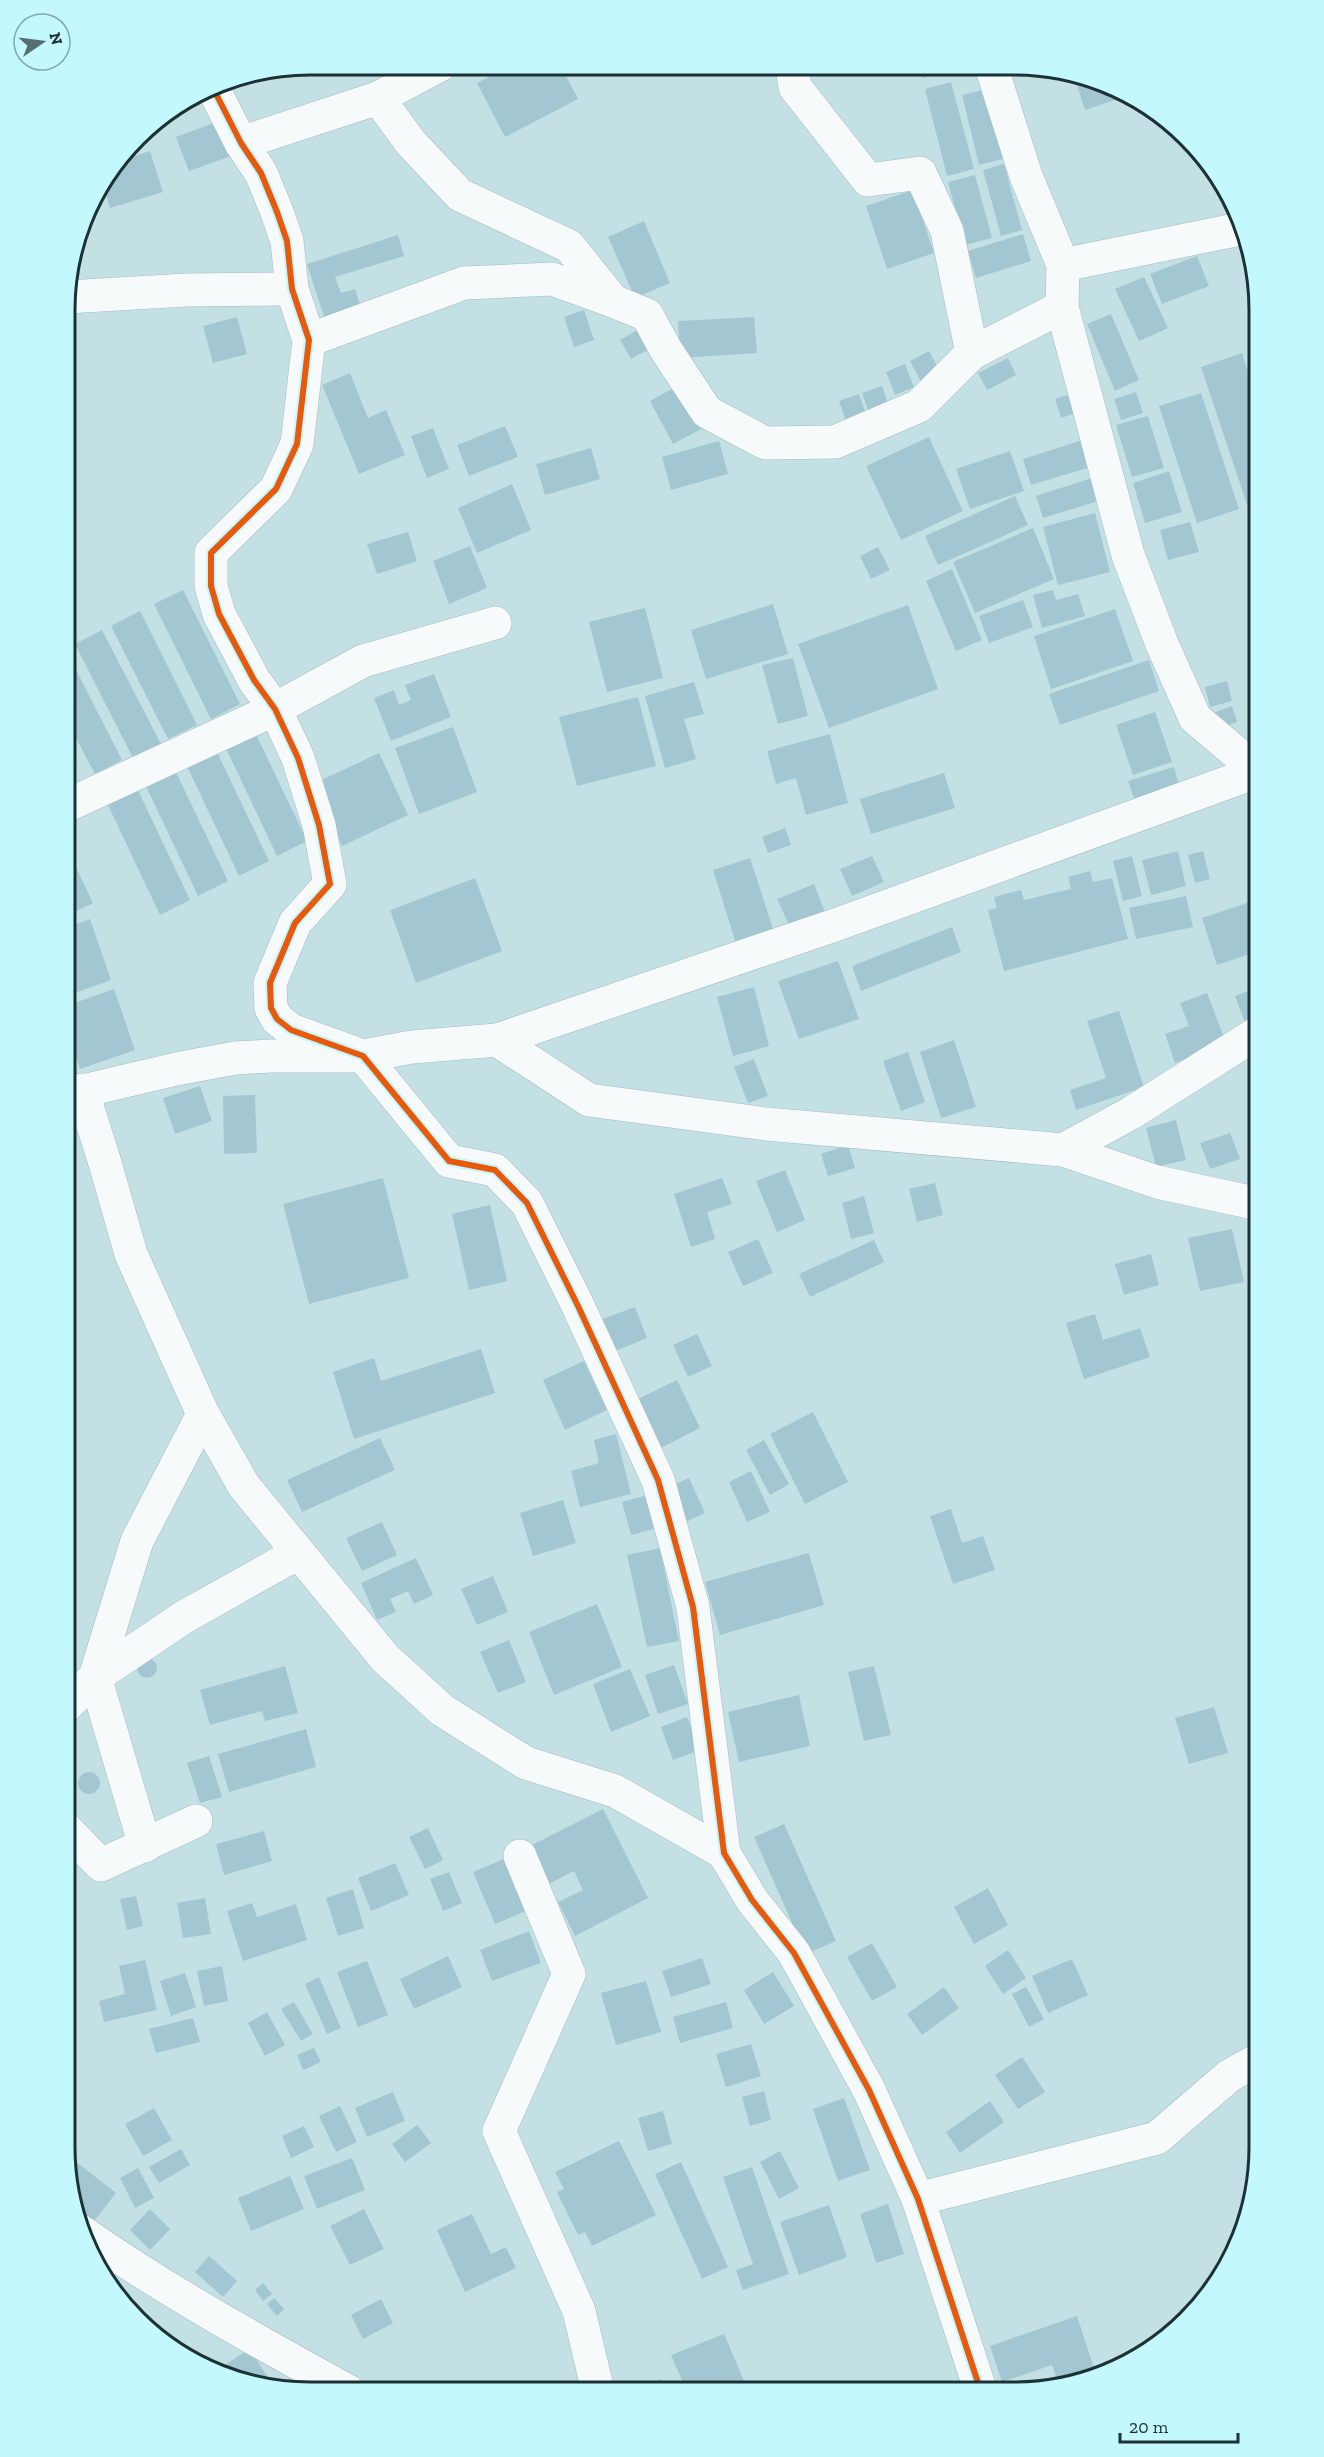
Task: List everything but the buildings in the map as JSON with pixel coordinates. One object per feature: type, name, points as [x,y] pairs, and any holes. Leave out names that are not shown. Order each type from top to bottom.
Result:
[{"type":"street","points":[[241,143],[378,98],[421,75]]},
{"type":"street","points":[[793,75],[795,87],[868,180],[920,173],[947,231],[972,353]]},
{"type":"street","points":[[994,75],[1026,176],[1063,265],[1062,307],[1128,555],[1162,644],[1195,718],[1249,764]]},
{"type":"street","points":[[216,95],[241,143],[261,173],[277,212],[287,241],[292,289],[309,340],[297,444],[276,489],[211,554],[211,586],[219,614],[254,680],[275,709],[298,758],[319,825],[330,884],[295,923],[270,983],[271,1008],[278,1019],[291,1030],[363,1056],[450,1161],[495,1170],[527,1203],[578,1306],[658,1480],[693,1607],[724,1852],[752,1900],[794,1953],[869,2090],[918,2199],[978,2382]]},
{"type":"street","points":[[378,98],[411,143],[460,195],[569,246],[613,301]]},
{"type":"street","points":[[1063,265],[1235,230]]},
{"type":"street","points":[[309,340],[464,283],[552,279],[647,315],[666,350],[707,412],[765,443],[835,442],[919,406],[972,353],[1062,307]]},
{"type":"street","points":[[76,296],[186,290],[292,289]]},
{"type":"street","points":[[75,802],[275,709],[363,661],[495,623]]},
{"type":"street","points":[[75,1093],[235,1059],[271,1056],[363,1056],[412,1047],[497,1040],[838,924],[1249,776]]},
{"type":"street","points":[[1062,1150],[1131,1113],[1249,1038]]},
{"type":"street","points":[[497,1040],[589,1100],[766,1124],[1062,1150],[1157,1182],[1249,1202]]},
{"type":"street","points":[[75,1096],[131,1254],[203,1414],[243,1486],[385,1658],[442,1710],[526,1763],[615,1791],[724,1852]]},
{"type":"street","points":[[145,1846],[95,1677],[137,1541],[203,1414]]},
{"type":"street","points":[[75,1697],[95,1677],[184,1617],[298,1553]]},
{"type":"street","points":[[75,1838],[101,1865],[196,1821]]},
{"type":"street","points":[[520,1856],[569,1974],[499,2131],[579,2311],[596,2382]]},
{"type":"street","points":[[918,2199],[1157,2138],[1229,2076],[1249,2065]]},
{"type":"street","points":[[95,2241],[248,2336],[332,2382]]},
{"type":"cycle path","points":[[216,95],[241,143],[261,173],[277,212],[287,241],[292,289],[309,340],[297,444],[276,489],[211,553],[211,586],[219,614],[254,680],[275,709],[298,758],[319,825],[330,884],[295,923],[270,983],[271,1008],[277,1019],[291,1030],[363,1056],[449,1161],[495,1170],[527,1203],[578,1306],[658,1480],[693,1607],[724,1853],[752,1900],[794,1953],[869,2090],[918,2199],[978,2382]]}]
